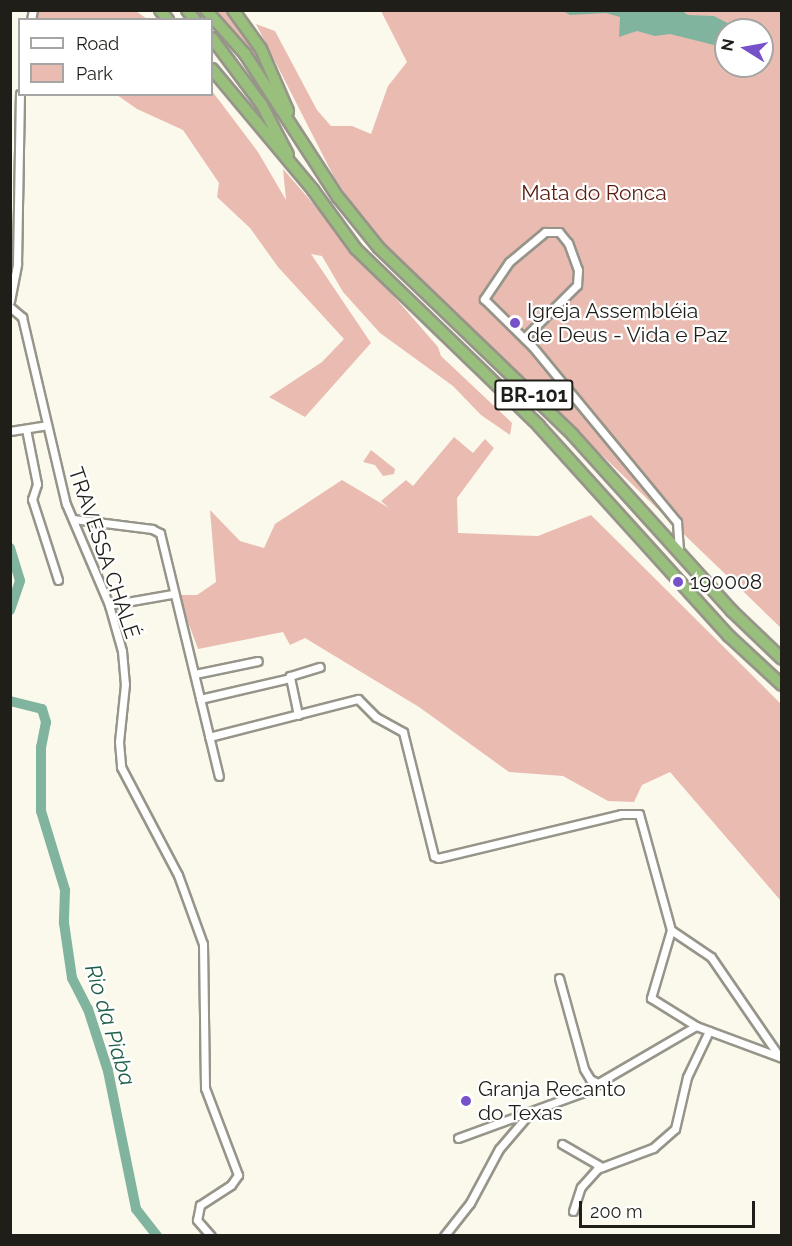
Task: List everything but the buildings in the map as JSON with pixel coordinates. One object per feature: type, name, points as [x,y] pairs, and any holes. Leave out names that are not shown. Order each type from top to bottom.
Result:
[{"type":"highway","name":"BR-101","points":[[206,10],[245,54],[338,197],[379,248],[565,426],[679,552],[782,659]]},
{"type":"highway","points":[[232,10],[269,64],[294,128]]},
{"type":"highway","name":"BR-101","points":[[213,39],[262,105],[294,166],[356,249],[550,437],[736,642],[782,685]]},
{"type":"highway","points":[[213,70],[294,166]]},
{"type":"street","points":[[10,301],[16,283],[14,212],[20,96]]},
{"type":"street","points":[[524,338],[578,285],[578,270],[568,243],[559,232],[545,232],[509,262],[484,299],[524,338],[677,522],[679,552]]},
{"type":"street","name":"TRAVESSA CHALÉ","points":[[10,307],[24,324],[47,425],[73,519],[109,605],[124,667],[121,767],[178,875],[205,953],[202,1061],[205,1088],[238,1174],[231,1185],[200,1205],[199,1224],[211,1236]]},
{"type":"street","points":[[10,431],[47,425]]},
{"type":"street","points":[[26,429],[37,484],[32,499],[58,580]]},
{"type":"street","points":[[73,519],[159,531],[172,594],[195,674],[219,776]]},
{"type":"street","points":[[109,605],[172,594]]},
{"type":"street","points":[[195,674],[258,661]]},
{"type":"street","points":[[200,699],[290,677],[320,667]]},
{"type":"street","points":[[290,677],[298,715]]},
{"type":"street","points":[[209,737],[358,699],[376,717],[404,732],[434,856],[441,858],[635,812],[641,819],[671,930],[651,995],[660,1005],[696,1026],[780,1057]]},
{"type":"street","points":[[671,930],[711,957],[780,1057]]},
{"type":"street","points":[[559,978],[584,1069],[590,1079],[600,1084]]},
{"type":"street","points":[[458,1138],[600,1084],[696,1026]]},
{"type":"street","points":[[573,1211],[581,1187],[602,1167],[662,1143],[675,1129],[687,1077],[709,1031]]},
{"type":"street","points":[[444,1236],[470,1203],[504,1142],[532,1110]]},
{"type":"street","points":[[562,1144],[602,1167]]},
{"type":"green space","points":[[35,10],[136,11],[146,18],[34,18]]},
{"type":"green space","points":[[210,11],[228,11],[260,52],[281,101]]},
{"type":"green space","name":"Mata do Ronca","points":[[381,11],[781,11],[781,628],[376,237],[335,179],[256,24],[275,31],[317,110],[331,126],[352,126],[371,134],[388,86],[407,62]]},
{"type":"green space","points":[[213,92],[258,152],[286,200],[283,169],[438,347],[441,356],[512,423],[510,435],[481,415],[453,386],[380,333],[343,292],[322,256],[311,254],[371,343],[305,417],[269,397],[322,362],[344,339],[278,267],[250,228],[217,197],[219,183],[183,130],[137,109],[118,96],[213,96]]},
{"type":"green space","points":[[454,437],[473,453],[485,439],[494,448],[457,498],[458,533],[538,536],[591,515],[781,704],[781,901],[670,772],[642,785],[634,802],[608,801],[563,776],[509,772],[419,707],[305,638],[290,645],[283,632],[198,649],[178,595],[197,595],[216,582],[210,510],[240,541],[264,548],[275,524],[342,480],[389,508],[381,501],[406,480],[413,486]]},
{"type":"green space","points":[[371,450],[395,469],[394,474],[383,476],[375,465],[363,462]]},
{"type":"shaded area","points":[[563,11],[682,11],[688,15],[718,18],[714,18],[714,45],[670,34],[655,36],[637,31],[619,37],[620,17],[606,13],[570,15]]},
{"type":"waterway","name":"Rio da Piaba","points":[[10,548],[20,581],[10,610]]},
{"type":"waterway","name":"Rio da Piaba","points":[[10,701],[42,709],[46,722],[41,747],[41,811],[65,890],[64,923],[72,978],[88,1009],[108,1071],[136,1209],[157,1236]]},
{"type":"place","name":"Igreja Assembléia de Deus - Vida e Paz","points":[[515,323]]},
{"type":"place","name":"190008","points":[[678,582]]},
{"type":"place","name":"Granja Recanto do Texas","points":[[466,1101]]}]
